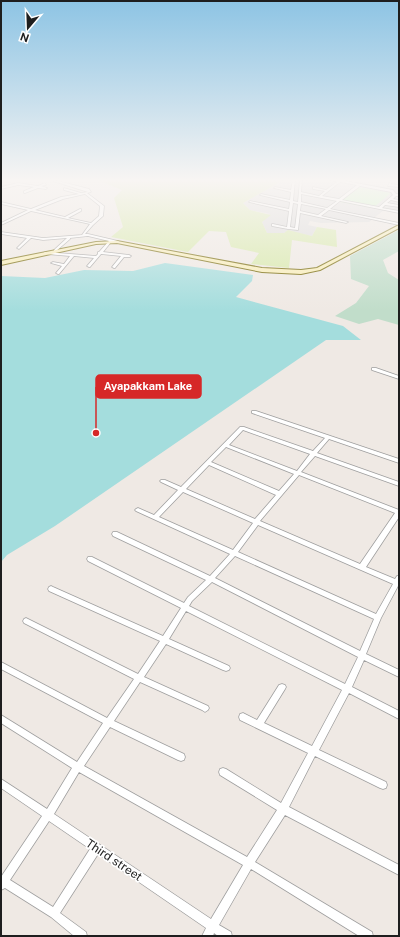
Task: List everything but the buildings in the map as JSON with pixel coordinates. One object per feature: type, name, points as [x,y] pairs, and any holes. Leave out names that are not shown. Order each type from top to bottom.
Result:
[{"type":"main road","points":[[1,263],[96,243],[118,242],[244,267],[285,272],[301,272],[318,269],[329,265],[399,225]]},
{"type":"street","points":[[83,235],[92,224]]},
{"type":"street","points":[[288,224],[288,228]]},
{"type":"street","points":[[273,225],[297,229],[298,224]]},
{"type":"street","points":[[1,233],[29,238],[55,239],[83,235],[97,236],[118,242]]},
{"type":"street","points":[[19,248],[29,238]]},
{"type":"street","points":[[55,251],[69,238]]},
{"type":"street","points":[[90,266],[99,253],[110,242]]},
{"type":"street","points":[[46,253],[96,258]]},
{"type":"street","points":[[99,253],[129,256]]},
{"type":"street","points":[[58,273],[72,256]]},
{"type":"street","points":[[114,267],[123,256]]},
{"type":"street","points":[[53,263],[65,265]]},
{"type":"street","points":[[374,369],[399,378]]},
{"type":"street","points":[[254,412],[399,461]]},
{"type":"street","points":[[156,518],[242,428],[399,484]]},
{"type":"street","points":[[82,936],[54,914],[2,884],[108,722],[164,641],[190,599],[211,579],[234,553],[257,521],[328,437]]},
{"type":"street","points":[[225,445],[399,512],[362,567]]},
{"type":"street","points":[[208,463],[280,494]]},
{"type":"street","points":[[163,481],[362,567],[398,581],[378,618],[347,689],[314,752],[283,809],[249,863],[207,936]]},
{"type":"street","points":[[138,510],[378,618]]},
{"type":"street","points":[[115,534],[211,579],[399,674]]},
{"type":"street","points":[[90,559],[399,715]]},
{"type":"street","points":[[51,589],[226,668]]},
{"type":"street","points":[[26,621],[139,678],[205,708]]},
{"type":"street","points":[[1,665],[108,722],[181,757]]},
{"type":"street","points":[[258,725],[282,687]]},
{"type":"street","points":[[243,717],[383,785]]},
{"type":"street","points":[[1,719],[78,767],[249,863],[368,936]]},
{"type":"street","points":[[223,772],[283,809],[399,870]]},
{"type":"street","name":"Third street","points":[[1,784],[227,936]]},
{"type":"street","points":[[54,914],[96,848]]},
{"type":"shaded area","points":[[263,224],[309,224],[308,225],[317,227],[312,236],[288,231],[284,233],[267,233]]},
{"type":"green space","points":[[122,224],[263,224],[267,233],[284,233],[288,230],[312,236],[317,227],[336,230],[337,247],[292,240],[289,268],[251,264],[259,253],[231,247],[226,232],[209,231],[188,252],[111,237],[123,227]]},
{"type":"green space","points":[[399,230],[399,251],[383,260],[388,273],[399,280],[399,325],[378,319],[359,324],[335,316],[356,303],[369,286],[351,279],[350,256]]},
{"type":"water","points":[[165,263],[253,275],[252,281],[236,297],[343,326],[361,340],[326,340],[55,526],[7,555],[1,562],[1,276],[45,278],[84,270],[133,271]]},
{"type":"place","name":"Ayapakkam Lake","points":[[96,433]]}]
